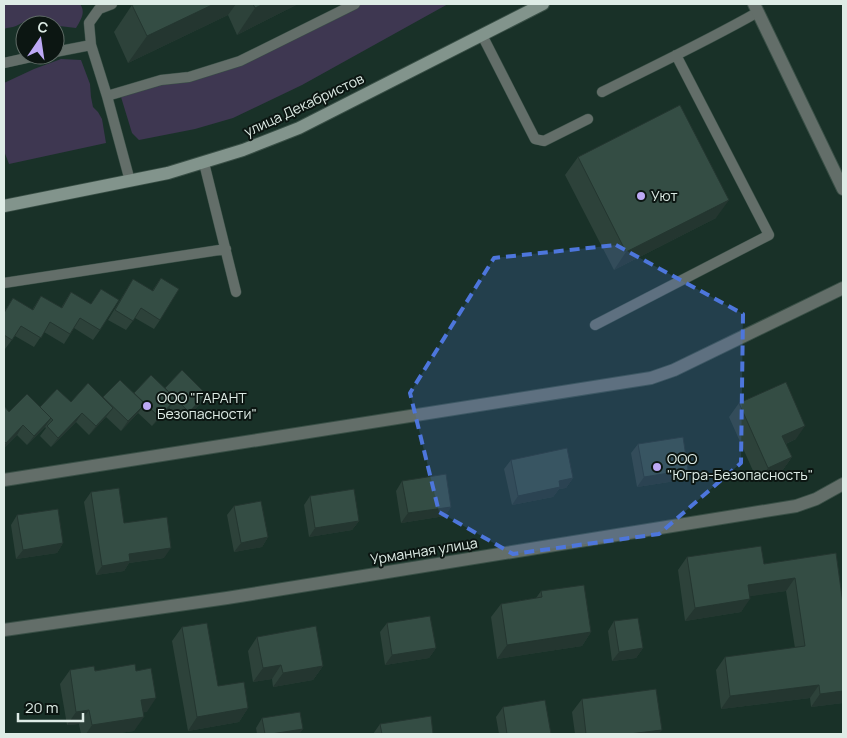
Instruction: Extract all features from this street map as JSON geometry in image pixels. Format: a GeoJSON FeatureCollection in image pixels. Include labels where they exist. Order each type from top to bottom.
{"type":"FeatureCollection","features":[{"type":"Feature","properties":{"kind":"main road","name":"улица Декабристов"},"geometry":{"type":"LineString","coordinates":[[4,206],[168,173],[243,150],[298,128],[543,4]]}},
{"type":"Feature","properties":{"kind":"street"},"geometry":{"type":"LineString","coordinates":[[756,8],[843,189]]}},
{"type":"Feature","properties":{"kind":"street"},"geometry":{"type":"LineString","coordinates":[[4,480],[651,378],[674,370],[843,288]]}},
{"type":"Feature","properties":{"kind":"street","name":"Урманная улица"},"geometry":{"type":"LineString","coordinates":[[4,630],[227,598],[796,506],[816,499],[843,484]]}},
{"type":"Feature","properties":{"kind":"lane"},"geometry":{"type":"LineString","coordinates":[[112,4],[97,7],[89,23],[91,45],[130,181]]}},
{"type":"Feature","properties":{"kind":"lane"},"geometry":{"type":"LineString","coordinates":[[107,96],[161,80],[189,77],[240,60],[355,4]]}},
{"type":"Feature","properties":{"kind":"lane"},"geometry":{"type":"LineString","coordinates":[[602,92],[735,25],[756,8]]}},
{"type":"Feature","properties":{"kind":"lane"},"geometry":{"type":"LineString","coordinates":[[482,35],[535,139],[544,141],[588,119]]}},
{"type":"Feature","properties":{"kind":"lane"},"geometry":{"type":"LineString","coordinates":[[65,50],[91,45]]}},
{"type":"Feature","properties":{"kind":"lane"},"geometry":{"type":"LineString","coordinates":[[595,325],[768,235],[676,55]]}},
{"type":"Feature","properties":{"kind":"lane"},"geometry":{"type":"LineString","coordinates":[[204,162],[236,292]]}},
{"type":"Feature","properties":{"kind":"lane"},"geometry":{"type":"LineString","coordinates":[[4,283],[226,249]]}},
{"type":"Feature","properties":{"kind":"highlighted area"},"geometry":{"type":"Polygon","coordinates":[[[616,245],[743,314],[741,463],[659,534],[513,554],[439,512],[410,393],[494,258],[616,245]]]}},
{"type":"Feature","properties":{"kind":"shaded area"},"geometry":{"type":"Polygon","coordinates":[[[4,4],[80,4],[83,10],[76,28],[65,27],[65,15],[15,15],[15,27],[4,29],[4,4]]]}},
{"type":"Feature","properties":{"kind":"shaded area"},"geometry":{"type":"Polygon","coordinates":[[[358,4],[448,4],[302,85],[233,118],[195,129],[139,140],[132,133],[121,97],[159,83],[204,76],[358,4]]]}},
{"type":"Feature","properties":{"kind":"shaded area"},"geometry":{"type":"Polygon","coordinates":[[[65,59],[81,60],[90,84],[93,107],[102,119],[106,143],[9,164],[4,151],[4,83],[45,65],[65,65],[65,59]]]}},
{"type":"Feature","properties":{"kind":"building"},"geometry":{"type":"Polygon","coordinates":[[[214,4],[147,36],[132,5],[214,4]]]}},
{"type":"Feature","properties":{"kind":"building"},"geometry":{"type":"Polygon","coordinates":[[[253,4],[264,4],[255,8],[253,4]]]}},
{"type":"Feature","properties":{"kind":"building","name":"Уют"},"geometry":{"type":"Polygon","coordinates":[[[680,105],[729,200],[626,252],[578,157],[680,105]]]}},
{"type":"Feature","properties":{"kind":"building"},"geometry":{"type":"Polygon","coordinates":[[[161,278],[179,289],[160,320],[141,308],[133,321],[115,310],[133,279],[153,291],[161,278]]]}},
{"type":"Feature","properties":{"kind":"building"},"geometry":{"type":"Polygon","coordinates":[[[101,289],[119,300],[100,330],[80,318],[70,334],[50,322],[41,338],[21,326],[12,340],[4,335],[4,313],[13,298],[33,310],[41,296],[62,308],[71,292],[91,304],[101,289]]]}},
{"type":"Feature","properties":{"kind":"building"},"geometry":{"type":"Polygon","coordinates":[[[182,370],[206,394],[189,412],[165,388],[182,370]]]}},
{"type":"Feature","properties":{"kind":"building"},"geometry":{"type":"Polygon","coordinates":[[[151,375],[176,399],[159,417],[134,393],[151,375]]]}},
{"type":"Feature","properties":{"kind":"building"},"geometry":{"type":"Polygon","coordinates":[[[120,380],[145,404],[128,421],[103,397],[120,380]]]}},
{"type":"Feature","properties":{"kind":"building"},"geometry":{"type":"Polygon","coordinates":[[[786,382],[805,426],[782,436],[792,457],[768,468],[739,403],[786,382]]]}},
{"type":"Feature","properties":{"kind":"building"},"geometry":{"type":"Polygon","coordinates":[[[88,383],[113,408],[96,426],[82,413],[58,438],[47,426],[53,420],[40,407],[57,389],[71,402],[88,383]]]}},
{"type":"Feature","properties":{"kind":"building"},"geometry":{"type":"Polygon","coordinates":[[[27,394],[51,418],[34,436],[23,425],[6,443],[4,441],[4,406],[9,412],[27,394]]]}},
{"type":"Feature","properties":{"kind":"building"},"geometry":{"type":"Polygon","coordinates":[[[683,437],[688,470],[644,477],[638,444],[683,437]]]}},
{"type":"Feature","properties":{"kind":"building"},"geometry":{"type":"Polygon","coordinates":[[[567,448],[573,478],[559,481],[560,487],[518,496],[511,460],[567,448]]]}},
{"type":"Feature","properties":{"kind":"building"},"geometry":{"type":"Polygon","coordinates":[[[446,474],[451,507],[408,513],[402,481],[446,474]]]}},
{"type":"Feature","properties":{"kind":"building"},"geometry":{"type":"Polygon","coordinates":[[[119,488],[124,523],[167,517],[171,548],[129,554],[130,561],[102,566],[91,492],[119,488]]]}},
{"type":"Feature","properties":{"kind":"building"},"geometry":{"type":"Polygon","coordinates":[[[354,489],[359,521],[315,528],[310,496],[354,489]]]}},
{"type":"Feature","properties":{"kind":"building"},"geometry":{"type":"Polygon","coordinates":[[[261,501],[268,537],[241,543],[234,506],[261,501]]]}},
{"type":"Feature","properties":{"kind":"building"},"geometry":{"type":"Polygon","coordinates":[[[58,509],[63,543],[23,550],[17,515],[58,509]]]}},
{"type":"Feature","properties":{"kind":"building"},"geometry":{"type":"Polygon","coordinates":[[[761,546],[764,564],[836,553],[843,604],[843,691],[820,694],[819,685],[730,696],[725,657],[805,646],[795,578],[748,585],[750,599],[695,608],[687,557],[761,546]]]}},
{"type":"Feature","properties":{"kind":"building"},"geometry":{"type":"Polygon","coordinates":[[[584,585],[591,632],[507,645],[501,604],[542,597],[541,591],[584,585]]]}},
{"type":"Feature","properties":{"kind":"building"},"geometry":{"type":"Polygon","coordinates":[[[430,616],[436,648],[392,655],[387,623],[430,616]]]}},
{"type":"Feature","properties":{"kind":"building"},"geometry":{"type":"Polygon","coordinates":[[[638,618],[643,648],[619,652],[614,621],[638,618]]]}},
{"type":"Feature","properties":{"kind":"building"},"geometry":{"type":"Polygon","coordinates":[[[207,623],[218,686],[244,682],[248,708],[197,717],[182,627],[207,623]]]}},
{"type":"Feature","properties":{"kind":"building"},"geometry":{"type":"Polygon","coordinates":[[[316,626],[323,666],[283,673],[281,665],[263,668],[257,637],[316,626]]]}},
{"type":"Feature","properties":{"kind":"building"},"geometry":{"type":"Polygon","coordinates":[[[135,664],[136,671],[151,668],[156,698],[141,700],[144,717],[92,725],[89,710],[76,712],[70,670],[94,666],[95,671],[135,664]]]}},
{"type":"Feature","properties":{"kind":"building"},"geometry":{"type":"Polygon","coordinates":[[[656,689],[662,730],[629,734],[586,734],[582,699],[656,689]]]}},
{"type":"Feature","properties":{"kind":"building"},"geometry":{"type":"Polygon","coordinates":[[[545,700],[551,734],[507,734],[503,707],[545,700]]]}},
{"type":"Feature","properties":{"kind":"building"},"geometry":{"type":"Polygon","coordinates":[[[300,712],[303,729],[265,734],[262,718],[300,712]]]}},
{"type":"Feature","properties":{"kind":"building"},"geometry":{"type":"Polygon","coordinates":[[[431,716],[433,734],[382,734],[380,724],[431,716]]]}},
{"type":"Feature","properties":{"kind":"place","name":"Уют"},"geometry":{"type":"Point","coordinates":[641,196]}},
{"type":"Feature","properties":{"kind":"place","name":"ООО \"ГАРАНТ Безопасности\""},"geometry":{"type":"Point","coordinates":[147,406]}},
{"type":"Feature","properties":{"kind":"place","name":"ООО \"Югра-Безопасность\""},"geometry":{"type":"Point","coordinates":[657,467]}}]}
